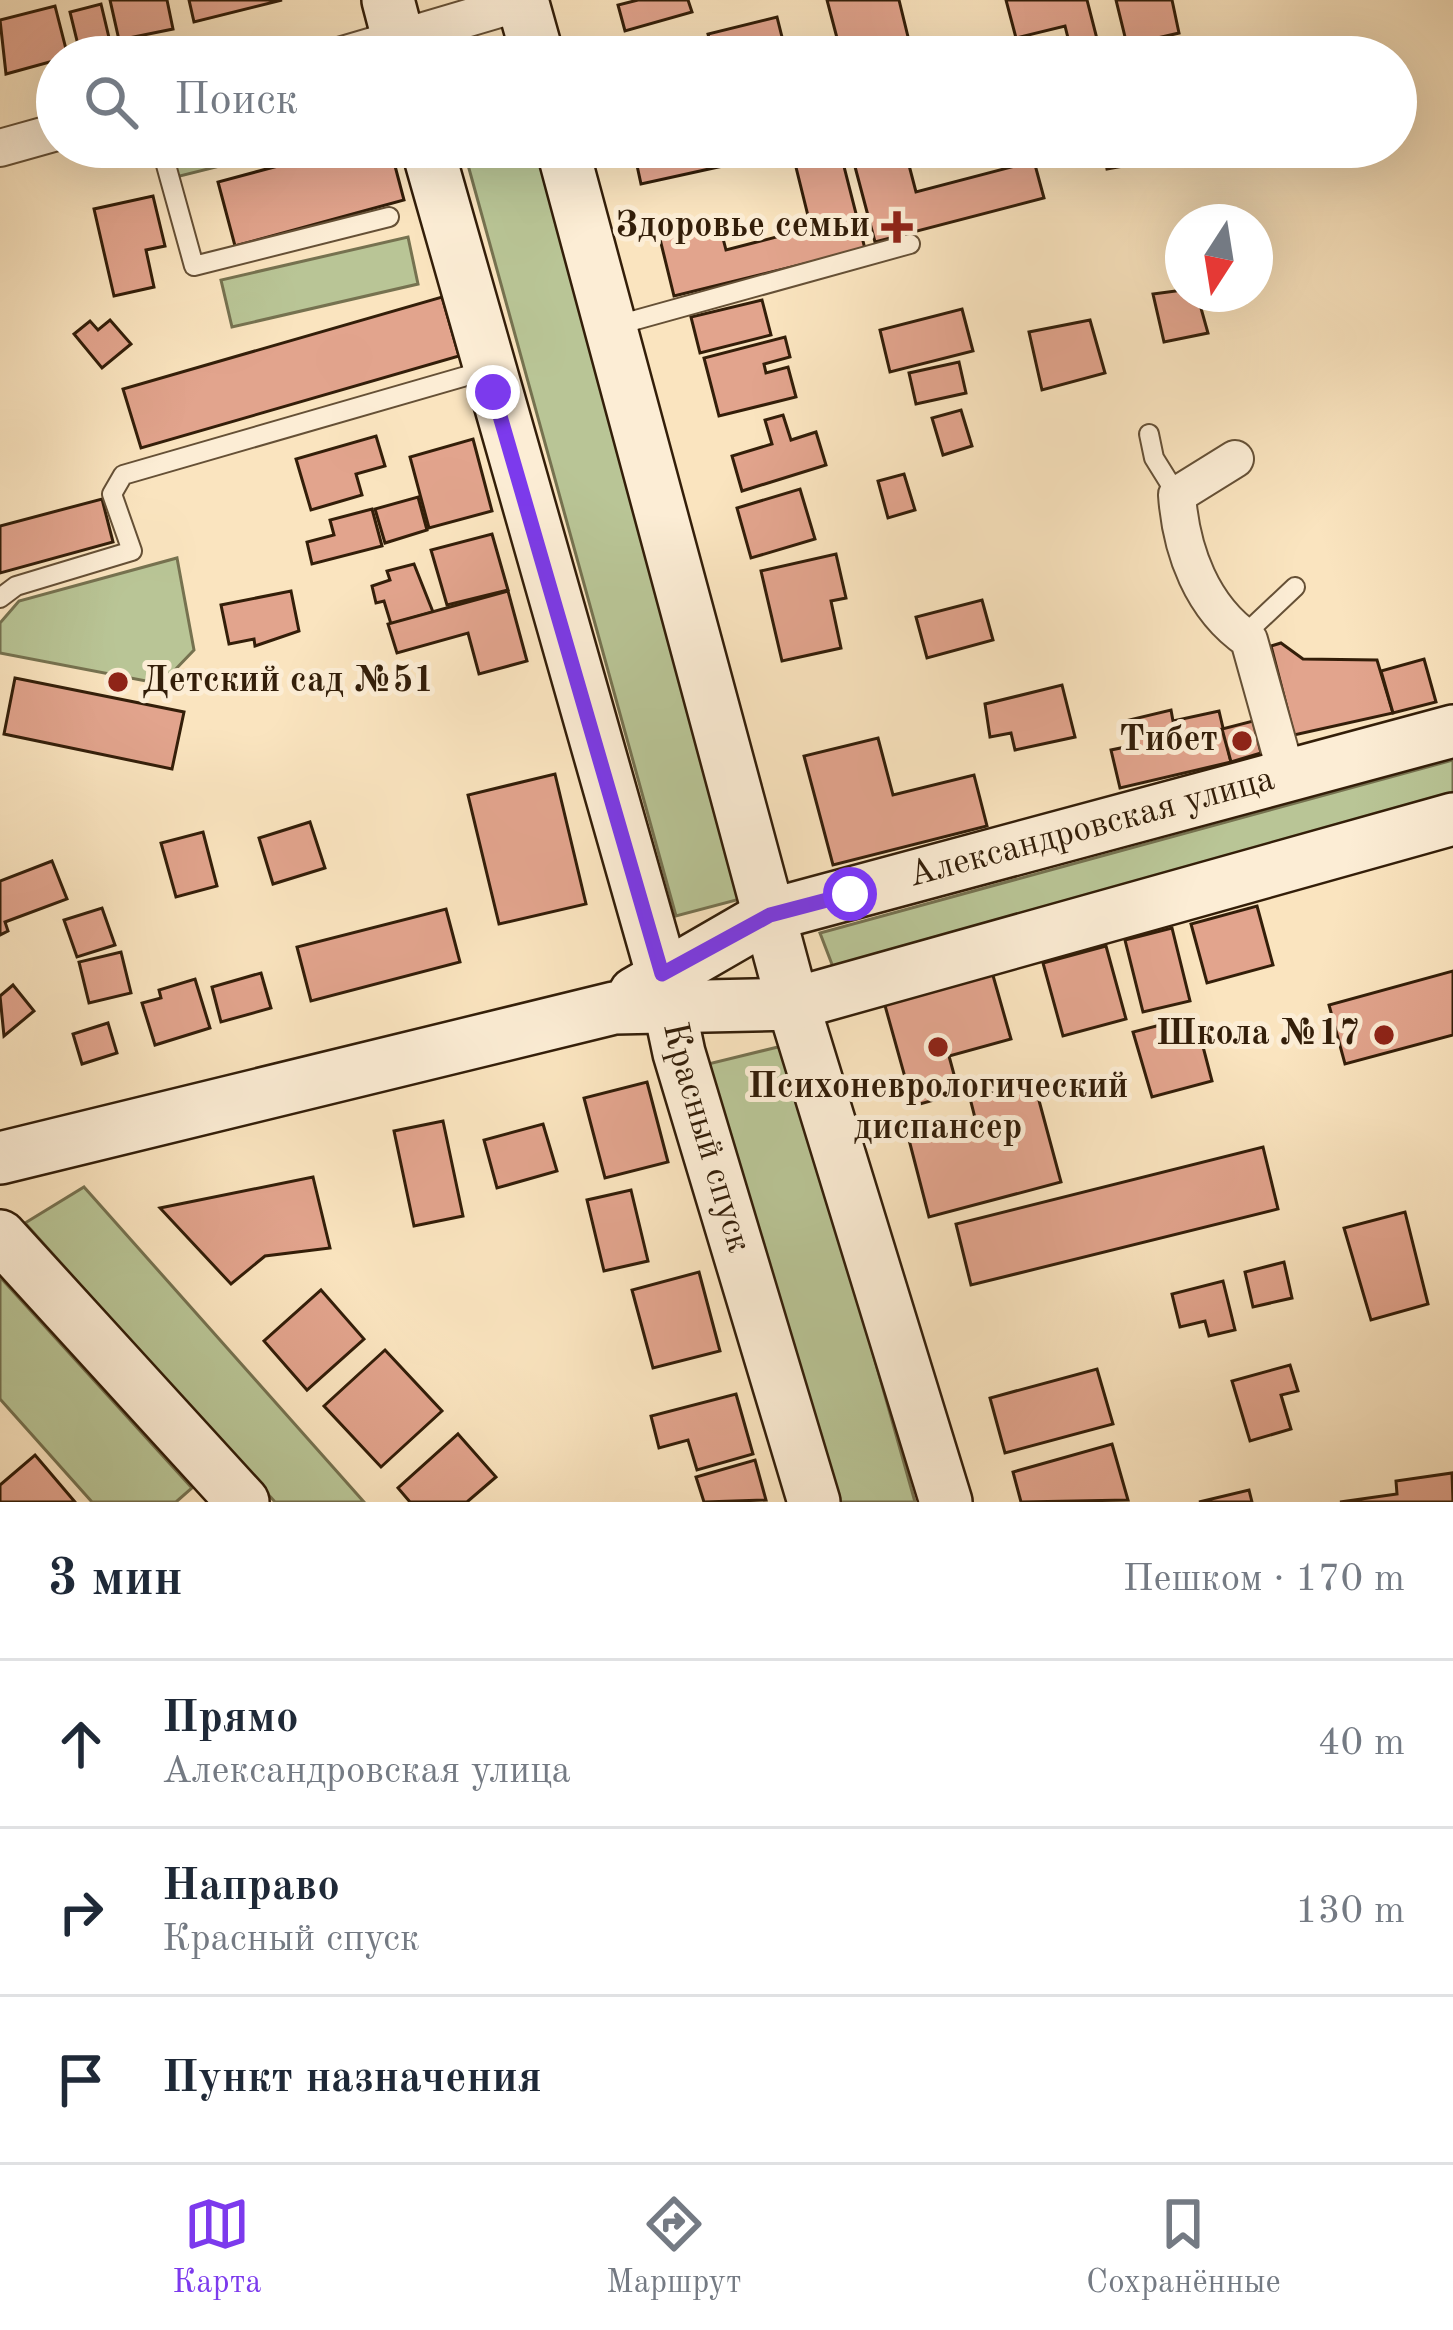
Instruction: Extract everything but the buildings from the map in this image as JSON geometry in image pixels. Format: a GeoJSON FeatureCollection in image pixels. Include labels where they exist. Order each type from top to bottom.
{"type":"FeatureCollection","features":[{"type":"Feature","properties":{"kind":"street"},"geometry":{"type":"LineString","coordinates":[[397,32],[525,0],[533,36]]}},
{"type":"Feature","properties":{"kind":"street"},"geometry":{"type":"LineString","coordinates":[[0,148],[36,138]]}},
{"type":"Feature","properties":{"kind":"street","name":"Красный спуск"},"geometry":{"type":"LineString","coordinates":[[434,168],[487,370],[814,1502]]}},
{"type":"Feature","properties":{"kind":"street"},"geometry":{"type":"LineString","coordinates":[[568,168],[793,1004],[946,1502]]}},
{"type":"Feature","properties":{"kind":"street"},"geometry":{"type":"LineString","coordinates":[[1234,459],[1177,495],[1180,533],[1220,621],[1244,636],[1287,776]]}},
{"type":"Feature","properties":{"kind":"street","name":"Александровская улица"},"geometry":{"type":"LineString","coordinates":[[0,1158],[614,1008],[665,992],[770,915],[1453,731]]}},
{"type":"Feature","properties":{"kind":"street"},"geometry":{"type":"LineString","coordinates":[[665,992],[793,1004],[1453,819]]}},
{"type":"Feature","properties":{"kind":"street"},"geometry":{"type":"LineString","coordinates":[[0,1236],[223,1489]]}},
{"type":"Feature","properties":{"kind":"lane"},"geometry":{"type":"LineString","coordinates":[[167,168],[194,266],[389,217]]}},
{"type":"Feature","properties":{"kind":"lane"},"geometry":{"type":"LineString","coordinates":[[611,327],[910,244]]}},
{"type":"Feature","properties":{"kind":"lane"},"geometry":{"type":"LineString","coordinates":[[0,598],[16,586],[132,550],[112,494],[123,475],[487,370]]}},
{"type":"Feature","properties":{"kind":"lane"},"geometry":{"type":"LineString","coordinates":[[1149,434],[1154,458],[1177,495]]}},
{"type":"Feature","properties":{"kind":"lane"},"geometry":{"type":"LineString","coordinates":[[1244,636],[1295,587]]}},
{"type":"Feature","properties":{"kind":"green space"},"geometry":{"type":"Polygon","coordinates":[[[174,168],[212,168],[176,177],[174,168]]]}},
{"type":"Feature","properties":{"kind":"green space"},"geometry":{"type":"Polygon","coordinates":[[[469,168],[541,168],[744,898],[676,916],[469,168]]]}},
{"type":"Feature","properties":{"kind":"green space"},"geometry":{"type":"Polygon","coordinates":[[[408,237],[418,284],[232,327],[221,280],[408,237]]]}},
{"type":"Feature","properties":{"kind":"green space"},"geometry":{"type":"Polygon","coordinates":[[[177,558],[194,650],[172,673],[146,681],[0,653],[0,623],[19,601],[177,558]]]}},
{"type":"Feature","properties":{"kind":"green space"},"geometry":{"type":"Polygon","coordinates":[[[1453,760],[1453,794],[833,967],[820,933],[1453,760]]]}},
{"type":"Feature","properties":{"kind":"green space"},"geometry":{"type":"Polygon","coordinates":[[[786,1045],[915,1502],[835,1502],[708,1064],[786,1045]]]}},
{"type":"Feature","properties":{"kind":"green space"},"geometry":{"type":"Polygon","coordinates":[[[84,1187],[364,1502],[275,1502],[25,1223],[84,1187]]]}},
{"type":"Feature","properties":{"kind":"green space"},"geometry":{"type":"Polygon","coordinates":[[[0,1277],[192,1488],[176,1502],[92,1502],[0,1399],[0,1277]]]}},
{"type":"Feature","properties":{"kind":"place","name":"Здоровье семьи"},"geometry":{"type":"Point","coordinates":[897,227]}},
{"type":"Feature","properties":{"kind":"place","name":"Детский сад №51"},"geometry":{"type":"Point","coordinates":[118,682]}},
{"type":"Feature","properties":{"kind":"place","name":"Тибет"},"geometry":{"type":"Point","coordinates":[1242,741]}},
{"type":"Feature","properties":{"kind":"place","name":"Школа №17"},"geometry":{"type":"Point","coordinates":[1384,1035]}},
{"type":"Feature","properties":{"kind":"place","name":"Психоневрологический диспансер"},"geometry":{"type":"Point","coordinates":[938,1047]}},
{"type":"Feature","properties":{"kind":"route"},"geometry":{"type":"LineString","coordinates":[[493,392],[662,974],[770,915],[850,894]]}}]}
